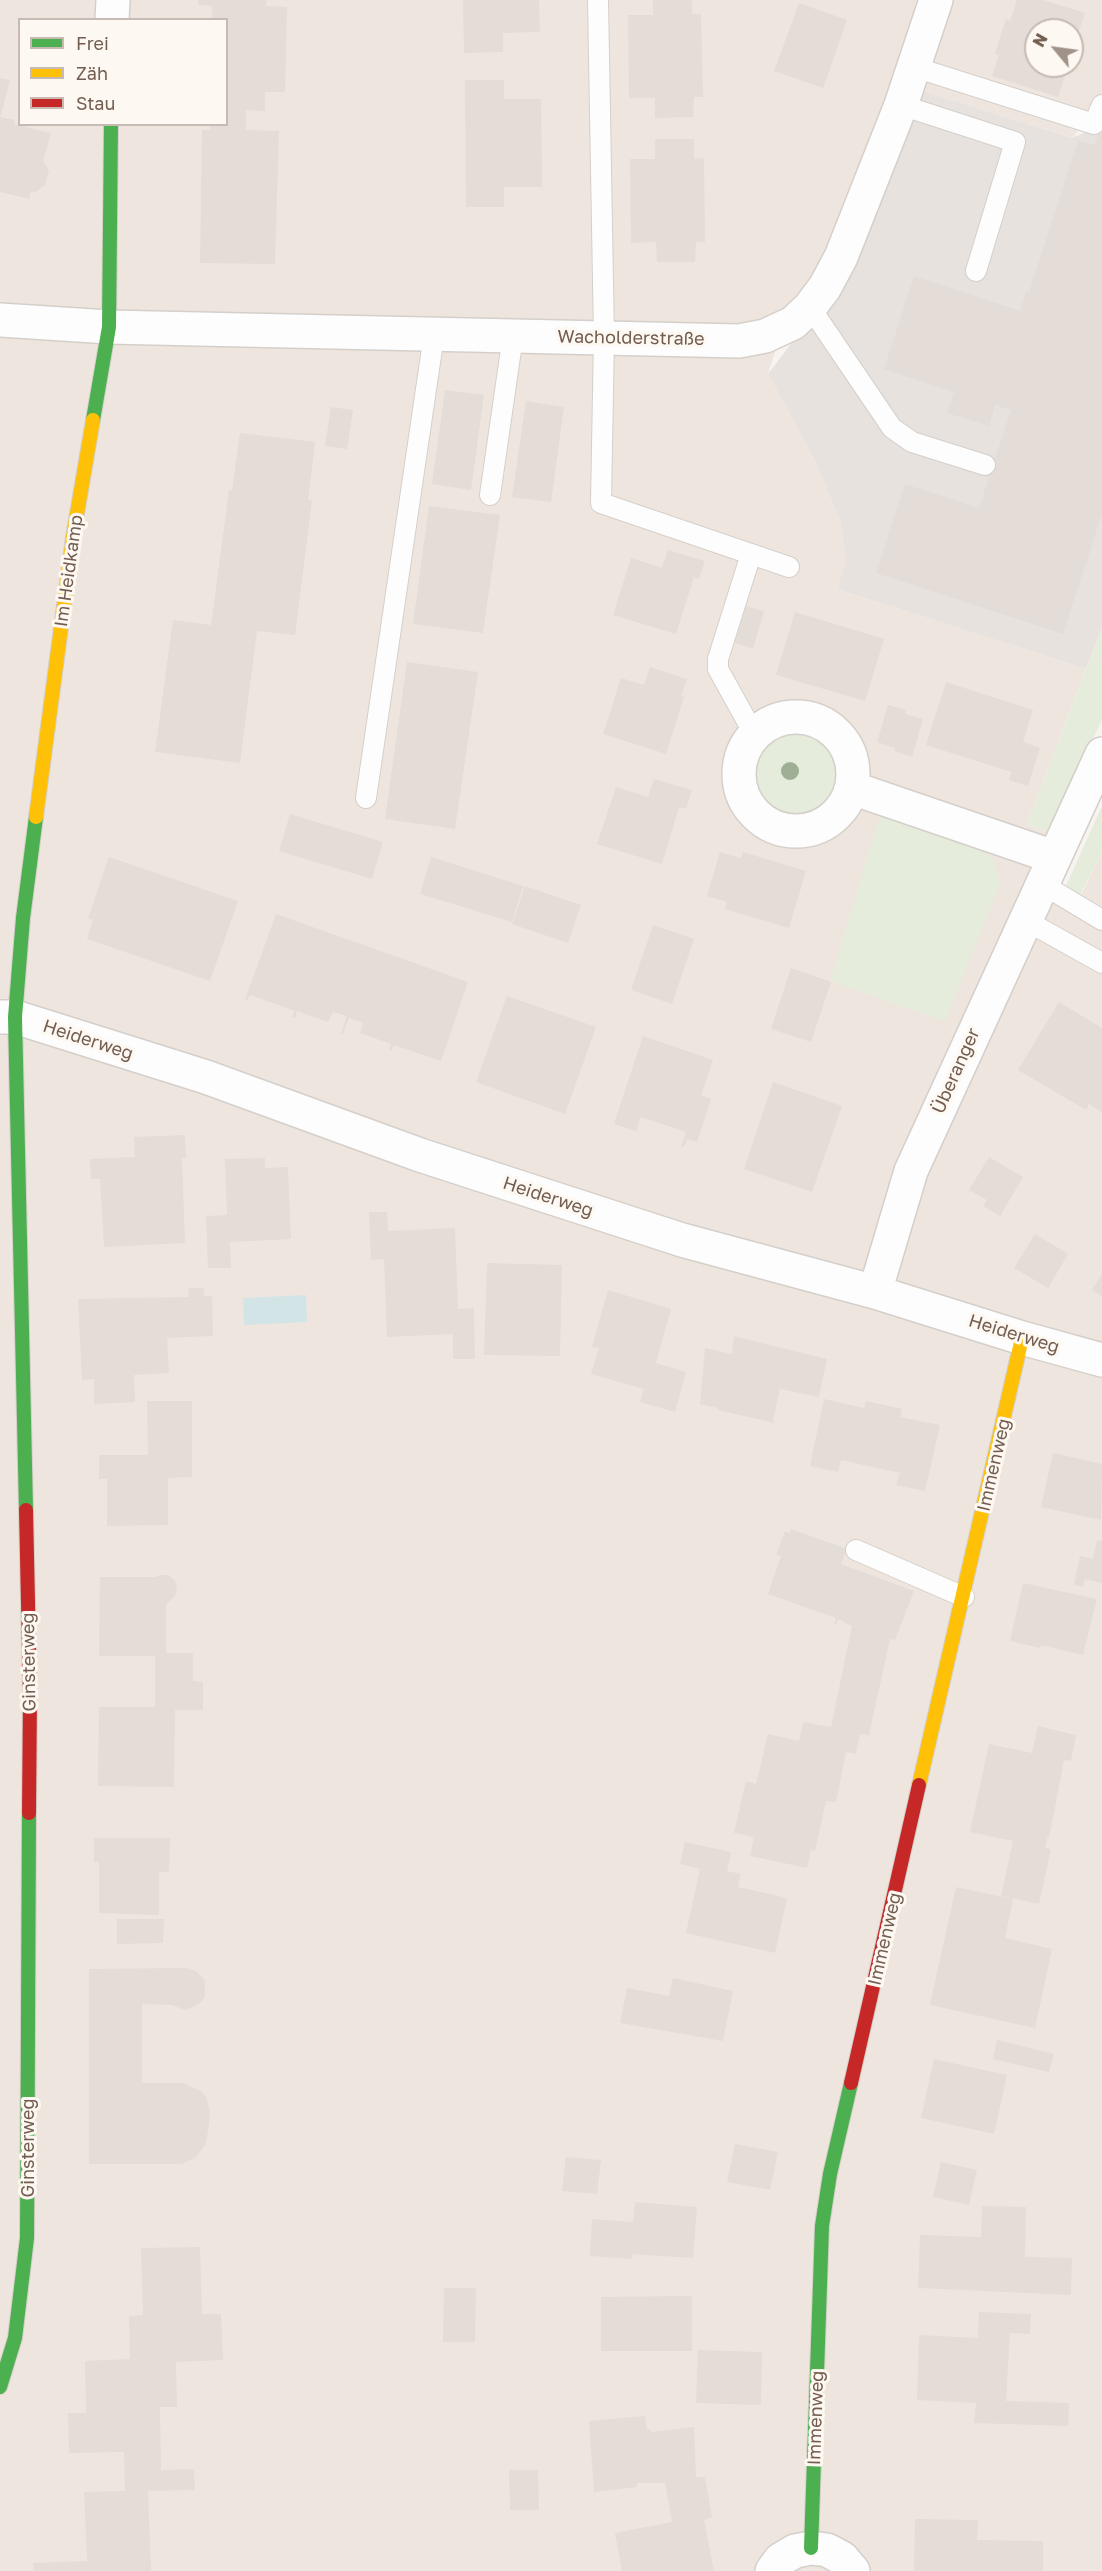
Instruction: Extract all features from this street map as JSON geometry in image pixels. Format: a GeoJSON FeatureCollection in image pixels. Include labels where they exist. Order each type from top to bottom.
{"type":"FeatureCollection","features":[{"type":"Feature","properties":{"kind":"street"},"geometry":{"type":"LineString","coordinates":[[112,18],[113,0]]}},
{"type":"Feature","properties":{"kind":"street","name":"Wacholderstraße"},"geometry":{"type":"LineString","coordinates":[[0,320],[109,327],[739,341],[765,336],[793,323],[810,307],[825,287],[841,257],[901,105],[936,0]]}},
{"type":"Feature","properties":{"kind":"street","name":"Im Heidkamp"},"geometry":{"type":"LineString","coordinates":[[7,1017],[23,918],[73,537],[109,327],[111,126]]}},
{"type":"Feature","properties":{"kind":"street"},"geometry":{"type":"LineString","coordinates":[[787,717],[806,717],[824,723],[839,735],[849,750],[854,769],[852,788],[844,807],[829,822],[810,830],[789,831],[769,825],[753,812],[742,794],[739,773],[743,752],[754,734],[770,723],[787,717]]}},
{"type":"Feature","properties":{"kind":"street","name":"Überanger"},"geometry":{"type":"LineString","coordinates":[[875,1292],[911,1170],[1102,754]]}},
{"type":"Feature","properties":{"kind":"street"},"geometry":{"type":"LineString","coordinates":[[852,788],[1048,871]]}},
{"type":"Feature","properties":{"kind":"street","name":"Heiderweg"},"geometry":{"type":"LineString","coordinates":[[7,1017],[206,1077],[361,1135],[579,1208],[682,1240],[875,1292],[1102,1360]]}},
{"type":"Feature","properties":{"kind":"street","name":"Ginsterweg"},"geometry":{"type":"LineString","coordinates":[[0,2387],[15,2338],[11,2286],[27,2238],[30,1695],[7,1017]]}},
{"type":"Feature","properties":{"kind":"street","name":"Immenweg"},"geometry":{"type":"LineString","coordinates":[[811,2548],[822,2226],[828,2185],[1023,1338]]}},
{"type":"Feature","properties":{"kind":"street"},"geometry":{"type":"LineString","coordinates":[[772,2571],[780,2560],[795,2551],[811,2548],[827,2550],[842,2558],[853,2571]]}},
{"type":"Feature","properties":{"kind":"lane"},"geometry":{"type":"LineString","coordinates":[[598,0],[604,337],[601,503],[789,567]]}},
{"type":"Feature","properties":{"kind":"lane"},"geometry":{"type":"LineString","coordinates":[[914,67],[1094,124],[1102,105]]}},
{"type":"Feature","properties":{"kind":"lane"},"geometry":{"type":"LineString","coordinates":[[901,105],[1015,142],[976,271]]}},
{"type":"Feature","properties":{"kind":"lane"},"geometry":{"type":"LineString","coordinates":[[810,307],[892,428],[912,442],[986,465]]}},
{"type":"Feature","properties":{"kind":"lane"},"geometry":{"type":"LineString","coordinates":[[366,798],[434,334]]}},
{"type":"Feature","properties":{"kind":"lane"},"geometry":{"type":"LineString","coordinates":[[490,495],[513,336]]}},
{"type":"Feature","properties":{"kind":"lane"},"geometry":{"type":"LineString","coordinates":[[752,554],[718,659],[718,669],[754,734]]}},
{"type":"Feature","properties":{"kind":"lane"},"geometry":{"type":"LineString","coordinates":[[1048,871],[1102,920]]}},
{"type":"Feature","properties":{"kind":"lane"},"geometry":{"type":"LineString","coordinates":[[1025,920],[1102,963]]}},
{"type":"Feature","properties":{"kind":"lane"},"geometry":{"type":"LineString","coordinates":[[856,1550],[964,1597]]}},
{"type":"Feature","properties":{"kind":"shaded area"},"geometry":{"type":"Polygon","coordinates":[[[0,0],[1102,0],[1102,96],[1097,109],[1072,138],[914,88],[835,256],[786,319],[768,374],[816,463],[840,521],[846,560],[837,589],[1086,669],[1027,824],[1050,834],[1064,890],[1080,897],[1102,852],[1102,2571],[0,2571],[0,0]]]}},
{"type":"Feature","properties":{"kind":"shaded area"},"geometry":{"type":"Polygon","coordinates":[[[914,88],[1072,138],[1097,127],[1102,116],[1102,628],[1086,669],[837,589],[846,560],[840,521],[816,463],[768,374],[833,289],[914,88]]]}},
{"type":"Feature","properties":{"kind":"shaded area"},"geometry":{"type":"Polygon","coordinates":[[[306,1295],[307,1322],[244,1325],[243,1298],[306,1295]]]}},
{"type":"Feature","properties":{"kind":"green space"},"geometry":{"type":"Polygon","coordinates":[[[1102,628],[1102,719],[1050,834],[1027,824],[1102,628]]]}},
{"type":"Feature","properties":{"kind":"green space"},"geometry":{"type":"Polygon","coordinates":[[[787,730],[803,730],[826,742],[835,756],[838,773],[835,790],[826,804],[803,816],[787,816],[771,809],[759,797],[752,781],[752,765],[759,749],[771,737],[787,730]]]}},
{"type":"Feature","properties":{"kind":"green space"},"geometry":{"type":"Polygon","coordinates":[[[883,806],[974,846],[993,860],[1000,884],[945,1021],[830,981],[883,806]]]}},
{"type":"Feature","properties":{"kind":"green space"},"geometry":{"type":"Polygon","coordinates":[[[1102,806],[1102,852],[1079,897],[1064,890],[1102,806]]]}},
{"type":"Feature","properties":{"kind":"building"},"geometry":{"type":"Polygon","coordinates":[[[198,0],[267,0],[266,6],[287,7],[285,92],[265,92],[265,111],[246,110],[246,130],[279,131],[275,264],[200,263],[202,130],[210,130],[210,126],[228,126],[228,18],[212,18],[212,6],[198,5],[198,0]]]}},
{"type":"Feature","properties":{"kind":"building"},"geometry":{"type":"Polygon","coordinates":[[[463,0],[539,0],[540,32],[503,33],[503,52],[464,53],[463,0]]]}},
{"type":"Feature","properties":{"kind":"building"},"geometry":{"type":"Polygon","coordinates":[[[653,0],[692,0],[692,14],[701,14],[703,97],[694,97],[693,117],[655,118],[655,98],[629,98],[628,15],[653,15],[653,0]]]}},
{"type":"Feature","properties":{"kind":"building"},"geometry":{"type":"Polygon","coordinates":[[[1017,0],[1043,0],[1085,13],[1083,18],[1024,18],[1024,78],[1064,78],[1058,97],[992,76],[999,55],[995,54],[1006,19],[1010,21],[1017,0]]]}},
{"type":"Feature","properties":{"kind":"building"},"geometry":{"type":"Polygon","coordinates":[[[799,3],[847,20],[823,88],[774,71],[799,3]]]}},
{"type":"Feature","properties":{"kind":"building"},"geometry":{"type":"Polygon","coordinates":[[[0,78],[10,80],[1,115],[0,115],[0,78]]]}},
{"type":"Feature","properties":{"kind":"building"},"geometry":{"type":"Polygon","coordinates":[[[465,80],[504,80],[504,99],[541,99],[542,187],[504,187],[504,207],[466,207],[465,80]]]}},
{"type":"Feature","properties":{"kind":"building"},"geometry":{"type":"Polygon","coordinates":[[[0,117],[15,120],[14,124],[18,126],[51,133],[43,161],[49,171],[45,185],[35,192],[31,191],[29,199],[0,192],[0,117]]]}},
{"type":"Feature","properties":{"kind":"building"},"geometry":{"type":"Polygon","coordinates":[[[1102,127],[1102,513],[1063,634],[876,573],[905,484],[979,508],[1011,410],[995,405],[989,426],[947,413],[954,392],[884,369],[914,276],[1020,311],[1026,291],[1029,292],[1078,141],[1094,145],[1102,127]]]}},
{"type":"Feature","properties":{"kind":"building"},"geometry":{"type":"Polygon","coordinates":[[[655,139],[694,139],[694,159],[704,158],[705,242],[696,242],[695,262],[657,262],[656,242],[631,243],[630,159],[655,159],[655,139]]]}},
{"type":"Feature","properties":{"kind":"building"},"geometry":{"type":"Polygon","coordinates":[[[445,390],[484,395],[471,490],[432,484],[445,390]]]}},
{"type":"Feature","properties":{"kind":"building"},"geometry":{"type":"Polygon","coordinates":[[[526,401],[564,407],[551,502],[512,497],[526,401]]]}},
{"type":"Feature","properties":{"kind":"building"},"geometry":{"type":"Polygon","coordinates":[[[331,407],[353,410],[347,449],[325,446],[331,407]]]}},
{"type":"Feature","properties":{"kind":"building"},"geometry":{"type":"Polygon","coordinates":[[[240,433],[315,442],[308,500],[312,501],[295,635],[257,631],[240,763],[155,752],[173,620],[211,625],[229,490],[232,490],[240,433]]]}},
{"type":"Feature","properties":{"kind":"building"},"geometry":{"type":"Polygon","coordinates":[[[429,506],[500,515],[483,633],[413,624],[429,506]]]}},
{"type":"Feature","properties":{"kind":"building"},"geometry":{"type":"Polygon","coordinates":[[[668,550],[705,561],[699,579],[694,577],[676,634],[613,615],[631,558],[662,568],[668,550]]]}},
{"type":"Feature","properties":{"kind":"building"},"geometry":{"type":"Polygon","coordinates":[[[746,606],[764,611],[753,649],[735,643],[746,606]]]}},
{"type":"Feature","properties":{"kind":"building"},"geometry":{"type":"Polygon","coordinates":[[[795,612],[884,639],[865,701],[776,675],[795,612]]]}},
{"type":"Feature","properties":{"kind":"building"},"geometry":{"type":"Polygon","coordinates":[[[407,662],[478,672],[455,829],[385,819],[407,662]]]}},
{"type":"Feature","properties":{"kind":"building"},"geometry":{"type":"Polygon","coordinates":[[[650,667],[687,679],[681,696],[684,697],[666,754],[603,734],[621,678],[644,685],[650,667]]]}},
{"type":"Feature","properties":{"kind":"building"},"geometry":{"type":"Polygon","coordinates":[[[946,682],[1033,710],[1023,742],[1040,748],[1028,786],[1009,780],[1011,772],[926,745],[946,682]]]}},
{"type":"Feature","properties":{"kind":"building"},"geometry":{"type":"Polygon","coordinates":[[[888,705],[906,710],[905,714],[923,719],[912,757],[877,742],[888,705]]]}},
{"type":"Feature","properties":{"kind":"building"},"geometry":{"type":"Polygon","coordinates":[[[654,779],[692,790],[686,809],[679,807],[662,864],[597,844],[616,787],[648,797],[654,779]]]}},
{"type":"Feature","properties":{"kind":"building"},"geometry":{"type":"Polygon","coordinates":[[[290,814],[383,842],[372,879],[279,851],[290,814]]]}},
{"type":"Feature","properties":{"kind":"building"},"geometry":{"type":"Polygon","coordinates":[[[720,852],[741,858],[743,852],[806,871],[789,928],[725,909],[727,902],[707,896],[720,852]]]}},
{"type":"Feature","properties":{"kind":"building"},"geometry":{"type":"Polygon","coordinates":[[[109,857],[238,901],[210,981],[87,939],[93,920],[88,918],[109,857]]]}},
{"type":"Feature","properties":{"kind":"building"},"geometry":{"type":"Polygon","coordinates":[[[431,857],[523,886],[512,922],[420,894],[431,857]]]}},
{"type":"Feature","properties":{"kind":"building"},"geometry":{"type":"Polygon","coordinates":[[[525,886],[581,905],[568,943],[512,924],[525,886]]]}},
{"type":"Feature","properties":{"kind":"building"},"geometry":{"type":"Polygon","coordinates":[[[276,914],[468,982],[441,1061],[394,1045],[389,1051],[391,1044],[360,1033],[363,1023],[349,1018],[343,1034],[341,1033],[347,1016],[333,1012],[328,1022],[297,1011],[295,1018],[292,1017],[295,1011],[250,995],[247,1001],[245,1000],[276,914]]]}},
{"type":"Feature","properties":{"kind":"building"},"geometry":{"type":"Polygon","coordinates":[[[653,925],[694,939],[672,1004],[631,990],[653,925]]]}},
{"type":"Feature","properties":{"kind":"building"},"geometry":{"type":"Polygon","coordinates":[[[791,968],[831,982],[811,1042],[771,1029],[791,968]]]}},
{"type":"Feature","properties":{"kind":"building"},"geometry":{"type":"Polygon","coordinates":[[[507,996],[596,1027],[565,1114],[476,1082],[507,996]]]}},
{"type":"Feature","properties":{"kind":"building"},"geometry":{"type":"Polygon","coordinates":[[[1059,1002],[1102,1028],[1102,1112],[1089,1104],[1086,1110],[1018,1070],[1059,1002]]]}},
{"type":"Feature","properties":{"kind":"building"},"geometry":{"type":"Polygon","coordinates":[[[643,1036],[713,1060],[701,1095],[711,1099],[697,1142],[687,1139],[684,1147],[681,1146],[686,1132],[641,1117],[636,1131],[614,1124],[643,1036]]]}},
{"type":"Feature","properties":{"kind":"building"},"geometry":{"type":"Polygon","coordinates":[[[773,1082],[842,1106],[812,1192],[744,1169],[773,1082]]]}},
{"type":"Feature","properties":{"kind":"building"},"geometry":{"type":"Polygon","coordinates":[[[185,1135],[186,1158],[182,1158],[185,1243],[104,1247],[100,1179],[91,1179],[90,1159],[135,1157],[134,1137],[185,1135]]]}},
{"type":"Feature","properties":{"kind":"building"},"geometry":{"type":"Polygon","coordinates":[[[989,1157],[1023,1177],[1000,1216],[983,1206],[987,1200],[969,1190],[989,1157]]]}},
{"type":"Feature","properties":{"kind":"building"},"geometry":{"type":"Polygon","coordinates":[[[265,1158],[265,1168],[288,1167],[291,1239],[230,1242],[231,1268],[208,1268],[206,1216],[227,1215],[225,1159],[265,1158]]]}},
{"type":"Feature","properties":{"kind":"building"},"geometry":{"type":"Polygon","coordinates":[[[369,1212],[387,1212],[388,1231],[455,1228],[458,1309],[474,1308],[475,1359],[453,1359],[453,1334],[387,1337],[384,1259],[371,1260],[369,1212]]]}},
{"type":"Feature","properties":{"kind":"building"},"geometry":{"type":"Polygon","coordinates":[[[1035,1234],[1068,1254],[1048,1288],[1014,1268],[1035,1234]]]}},
{"type":"Feature","properties":{"kind":"building"},"geometry":{"type":"Polygon","coordinates":[[[487,1263],[562,1265],[560,1356],[484,1355],[487,1263]]]}},
{"type":"Feature","properties":{"kind":"building"},"geometry":{"type":"Polygon","coordinates":[[[1102,1274],[1102,1296],[1092,1290],[1102,1274]]]}},
{"type":"Feature","properties":{"kind":"building"},"geometry":{"type":"Polygon","coordinates":[[[188,1288],[204,1288],[204,1296],[212,1296],[213,1336],[167,1338],[169,1373],[134,1375],[135,1402],[94,1404],[94,1379],[82,1380],[78,1299],[189,1297],[188,1288]]]}},
{"type":"Feature","properties":{"kind":"building"},"geometry":{"type":"Polygon","coordinates":[[[608,1290],[671,1309],[656,1363],[686,1372],[675,1412],[640,1402],[644,1389],[591,1374],[599,1348],[592,1347],[608,1290]]]}},
{"type":"Feature","properties":{"kind":"building"},"geometry":{"type":"Polygon","coordinates":[[[734,1336],[827,1359],[819,1397],[780,1389],[773,1420],[775,1423],[700,1404],[705,1348],[732,1354],[734,1336]]]}},
{"type":"Feature","properties":{"kind":"building"},"geometry":{"type":"Polygon","coordinates":[[[824,1399],[864,1408],[866,1401],[902,1409],[900,1417],[940,1425],[925,1491],[896,1485],[900,1473],[841,1460],[838,1472],[810,1466],[824,1399]]]}},
{"type":"Feature","properties":{"kind":"building"},"geometry":{"type":"Polygon","coordinates":[[[147,1401],[192,1401],[192,1477],[168,1478],[168,1525],[107,1526],[107,1479],[99,1479],[99,1455],[148,1455],[147,1401]]]}},
{"type":"Feature","properties":{"kind":"building"},"geometry":{"type":"Polygon","coordinates":[[[1053,1453],[1102,1464],[1101,1520],[1041,1507],[1053,1453]]]}},
{"type":"Feature","properties":{"kind":"building"},"geometry":{"type":"Polygon","coordinates":[[[791,1529],[847,1549],[841,1564],[914,1591],[895,1640],[890,1639],[869,1735],[860,1734],[856,1754],[846,1752],[836,1802],[826,1801],[815,1851],[811,1850],[807,1868],[750,1856],[754,1837],[734,1833],[746,1781],[756,1784],[768,1734],[799,1741],[803,1722],[831,1727],[852,1626],[838,1619],[836,1625],[834,1624],[836,1618],[768,1594],[781,1556],[776,1555],[785,1531],[789,1533],[791,1529]]]}},
{"type":"Feature","properties":{"kind":"building"},"geometry":{"type":"Polygon","coordinates":[[[1097,1540],[1102,1541],[1102,1583],[1085,1579],[1083,1587],[1074,1585],[1080,1556],[1093,1559],[1097,1540]]]}},
{"type":"Feature","properties":{"kind":"building"},"geometry":{"type":"Polygon","coordinates":[[[167,1575],[175,1580],[177,1589],[175,1596],[166,1604],[166,1653],[193,1653],[193,1681],[203,1682],[203,1710],[175,1710],[174,1787],[98,1786],[99,1707],[155,1707],[155,1656],[99,1656],[100,1577],[155,1577],[167,1575]]]}},
{"type":"Feature","properties":{"kind":"building"},"geometry":{"type":"Polygon","coordinates":[[[1023,1583],[1097,1599],[1083,1655],[1041,1645],[1040,1648],[1010,1641],[1023,1583]]]}},
{"type":"Feature","properties":{"kind":"building"},"geometry":{"type":"Polygon","coordinates":[[[1038,1726],[1076,1735],[1071,1761],[1064,1760],[1045,1848],[1051,1849],[1039,1904],[1001,1896],[1013,1841],[970,1832],[989,1744],[1032,1753],[1038,1726]]]}},
{"type":"Feature","properties":{"kind":"building"},"geometry":{"type":"Polygon","coordinates":[[[94,1838],[170,1838],[169,1872],[159,1872],[159,1915],[99,1913],[99,1862],[94,1862],[94,1838]]]}},
{"type":"Feature","properties":{"kind":"building"},"geometry":{"type":"Polygon","coordinates":[[[685,1842],[731,1852],[727,1871],[741,1874],[738,1887],[787,1898],[775,1953],[686,1933],[700,1869],[680,1864],[685,1842]]]}},
{"type":"Feature","properties":{"kind":"building"},"geometry":{"type":"Polygon","coordinates":[[[956,1887],[1013,1899],[1005,1938],[1052,1949],[1035,2028],[930,2005],[956,1887]]]}},
{"type":"Feature","properties":{"kind":"building"},"geometry":{"type":"Polygon","coordinates":[[[117,1919],[164,1919],[163,1943],[117,1944],[117,1919]]]}},
{"type":"Feature","properties":{"kind":"building"},"geometry":{"type":"Polygon","coordinates":[[[187,1968],[196,1971],[205,1980],[205,1997],[199,2004],[185,2010],[172,2005],[142,2004],[142,2083],[184,2083],[202,2092],[207,2098],[210,2115],[206,2144],[195,2158],[181,2164],[89,2164],[89,1969],[187,1968]]]}},
{"type":"Feature","properties":{"kind":"building"},"geometry":{"type":"Polygon","coordinates":[[[673,1978],[733,1991],[723,2041],[620,2023],[627,1988],[669,1996],[673,1978]]]}},
{"type":"Feature","properties":{"kind":"building"},"geometry":{"type":"Polygon","coordinates":[[[997,2040],[1054,2054],[1049,2072],[993,2059],[997,2040]]]}},
{"type":"Feature","properties":{"kind":"building"},"geometry":{"type":"Polygon","coordinates":[[[934,2059],[1007,2075],[994,2134],[921,2118],[934,2059]]]}},
{"type":"Feature","properties":{"kind":"building"},"geometry":{"type":"Polygon","coordinates":[[[735,2144],[778,2152],[770,2190],[727,2182],[735,2144]]]}},
{"type":"Feature","properties":{"kind":"building"},"geometry":{"type":"Polygon","coordinates":[[[566,2157],[601,2160],[597,2194],[562,2191],[566,2157]]]}},
{"type":"Feature","properties":{"kind":"building"},"geometry":{"type":"Polygon","coordinates":[[[941,2162],[977,2170],[969,2205],[933,2197],[941,2162]]]}},
{"type":"Feature","properties":{"kind":"building"},"geometry":{"type":"Polygon","coordinates":[[[635,2202],[697,2207],[693,2258],[632,2254],[632,2259],[590,2256],[592,2219],[633,2222],[635,2202]]]}},
{"type":"Feature","properties":{"kind":"building"},"geometry":{"type":"Polygon","coordinates":[[[982,2206],[1026,2207],[1025,2257],[1072,2258],[1071,2295],[918,2288],[920,2235],[981,2237],[982,2206]]]}},
{"type":"Feature","properties":{"kind":"building"},"geometry":{"type":"Polygon","coordinates":[[[200,2247],[202,2314],[221,2314],[223,2360],[176,2362],[177,2407],[160,2407],[161,2470],[194,2469],[195,2490],[148,2491],[151,2571],[34,2571],[33,2563],[87,2561],[84,2492],[125,2491],[124,2452],[69,2453],[68,2413],[86,2413],[85,2361],[130,2359],[129,2316],[143,2315],[141,2248],[200,2247]]]}},
{"type":"Feature","properties":{"kind":"building"},"geometry":{"type":"Polygon","coordinates":[[[444,2288],[476,2288],[475,2342],[443,2342],[444,2288]]]}},
{"type":"Feature","properties":{"kind":"building"},"geometry":{"type":"Polygon","coordinates":[[[692,2296],[692,2351],[601,2351],[601,2297],[692,2296]]]}},
{"type":"Feature","properties":{"kind":"building"},"geometry":{"type":"Polygon","coordinates":[[[979,2312],[1031,2314],[1030,2334],[1010,2333],[1006,2401],[1069,2403],[1068,2426],[974,2423],[976,2403],[917,2400],[919,2335],[978,2338],[979,2312]]]}},
{"type":"Feature","properties":{"kind":"building"},"geometry":{"type":"Polygon","coordinates":[[[698,2350],[762,2352],[761,2405],[696,2403],[698,2350]]]}},
{"type":"Feature","properties":{"kind":"building"},"geometry":{"type":"Polygon","coordinates":[[[645,2416],[647,2430],[651,2429],[651,2432],[694,2427],[696,2477],[705,2477],[712,2517],[704,2520],[714,2571],[622,2571],[615,2533],[672,2522],[665,2483],[637,2483],[637,2487],[594,2492],[589,2421],[645,2416]]]}},
{"type":"Feature","properties":{"kind":"building"},"geometry":{"type":"Polygon","coordinates":[[[509,2470],[538,2470],[539,2510],[510,2510],[509,2470]]]}},
{"type":"Feature","properties":{"kind":"building"},"geometry":{"type":"Polygon","coordinates":[[[915,2519],[978,2520],[977,2540],[1043,2541],[1043,2571],[914,2571],[915,2519]]]}},
{"type":"Feature","properties":{"kind":"traffic: fast"},"geometry":{"type":"LineString","coordinates":[[93,420],[109,327],[111,126]]}},
{"type":"Feature","properties":{"kind":"traffic: fast"},"geometry":{"type":"LineString","coordinates":[[26,1510],[15,1017],[23,918],[36,817]]}},
{"type":"Feature","properties":{"kind":"traffic: fast"},"geometry":{"type":"LineString","coordinates":[[0,2387],[15,2338],[27,2238],[29,1813]]}},
{"type":"Feature","properties":{"kind":"traffic: fast"},"geometry":{"type":"LineString","coordinates":[[811,2548],[822,2226],[830,2174],[851,2083]]}},
{"type":"Feature","properties":{"kind":"traffic: slow"},"geometry":{"type":"LineString","coordinates":[[36,817],[73,537],[93,420]]}},
{"type":"Feature","properties":{"kind":"traffic: slow"},"geometry":{"type":"LineString","coordinates":[[919,1785],[1022,1338]]}},
{"type":"Feature","properties":{"kind":"traffic: jam"},"geometry":{"type":"LineString","coordinates":[[26,1510],[30,1695],[29,1813]]}},
{"type":"Feature","properties":{"kind":"traffic: jam"},"geometry":{"type":"LineString","coordinates":[[851,2083],[919,1785]]}}]}
